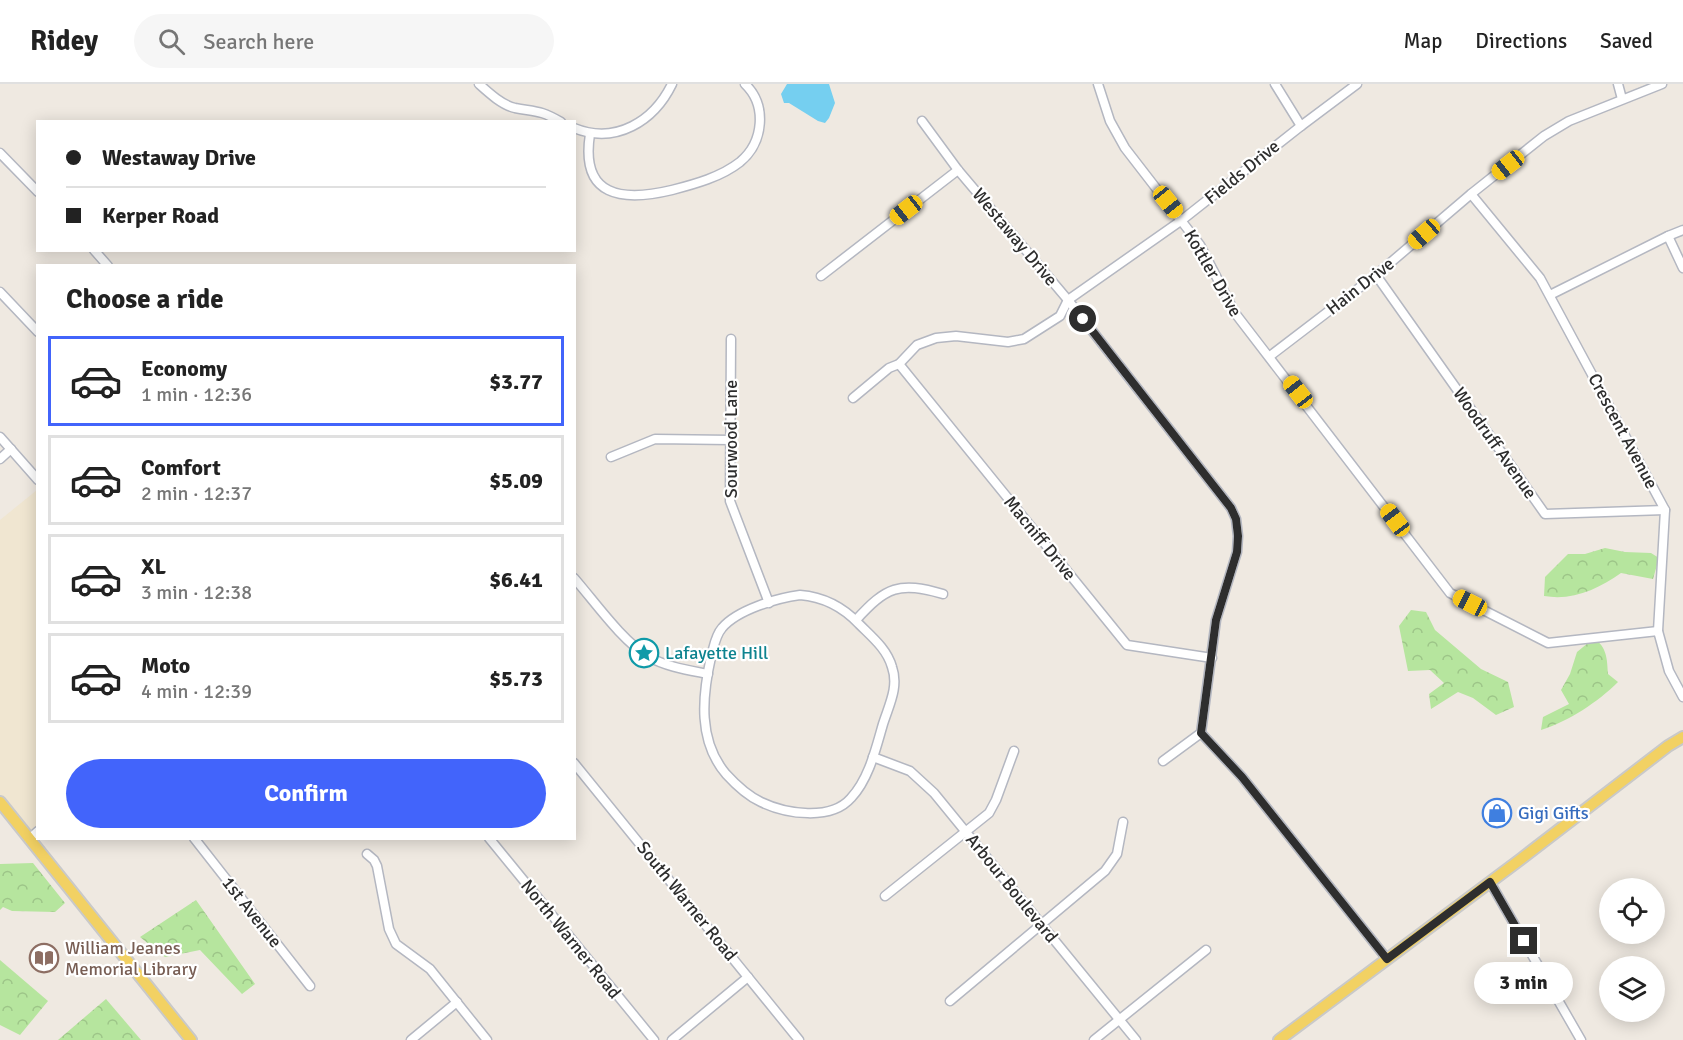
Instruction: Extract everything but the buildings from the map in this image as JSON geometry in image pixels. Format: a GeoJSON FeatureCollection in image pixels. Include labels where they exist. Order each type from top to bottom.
{"type":"FeatureCollection","features":[{"type":"Feature","properties":{"kind":"main road"},"geometry":{"type":"LineString","coordinates":[[1279,1040],[1668,746],[1683,737]]}},
{"type":"Feature","properties":{"kind":"main road"},"geometry":{"type":"LineString","coordinates":[[0,802],[33,836]]}},
{"type":"Feature","properties":{"kind":"main road"},"geometry":{"type":"LineString","coordinates":[[36,840],[190,1040]]}},
{"type":"Feature","properties":{"kind":"street"},"geometry":{"type":"LineString","coordinates":[[479,84],[513,108],[542,111],[558,120]]}},
{"type":"Feature","properties":{"kind":"street"},"geometry":{"type":"LineString","coordinates":[[576,129],[590,134],[628,129],[657,108],[672,84]]}},
{"type":"Feature","properties":{"kind":"street"},"geometry":{"type":"LineString","coordinates":[[590,134],[589,166],[595,178],[605,188],[616,194],[632,196],[658,193],[693,185],[724,172],[742,160],[757,138],[761,118],[757,101],[745,84]]}},
{"type":"Feature","properties":{"kind":"street","name":"Kottler Drive"},"geometry":{"type":"LineString","coordinates":[[1098,84],[1110,122],[1125,148],[1200,245],[1235,313],[1450,593],[1548,643],[1658,631]]}},
{"type":"Feature","properties":{"kind":"street"},"geometry":{"type":"LineString","coordinates":[[1275,84],[1300,126]]}},
{"type":"Feature","properties":{"kind":"street","name":"Fields Drive"},"geometry":{"type":"LineString","coordinates":[[853,398],[889,368],[899,364],[917,345],[936,338],[956,336],[1008,342],[1024,339],[1060,316],[1068,300],[1182,220],[1356,84]]}},
{"type":"Feature","properties":{"kind":"street"},"geometry":{"type":"LineString","coordinates":[[1618,84],[1622,99]]}},
{"type":"Feature","properties":{"kind":"street","name":"Hain Drive"},"geometry":{"type":"LineString","coordinates":[[1270,356],[1376,275],[1471,194],[1544,136],[1569,121],[1662,84]]}},
{"type":"Feature","properties":{"kind":"street","name":"Westaway Drive"},"geometry":{"type":"LineString","coordinates":[[922,121],[958,170],[1068,300],[1231,508],[1236,519],[1237,552],[1216,620],[1201,733]]}},
{"type":"Feature","properties":{"kind":"street"},"geometry":{"type":"LineString","coordinates":[[0,153],[36,190]]}},
{"type":"Feature","properties":{"kind":"street"},"geometry":{"type":"LineString","coordinates":[[821,276],[958,170]]}},
{"type":"Feature","properties":{"kind":"street","name":"Crescent Avenue"},"geometry":{"type":"LineString","coordinates":[[1471,194],[1540,278],[1665,510],[1658,631],[1669,671],[1683,697]]}},
{"type":"Feature","properties":{"kind":"street"},"geometry":{"type":"LineString","coordinates":[[1550,295],[1683,230]]}},
{"type":"Feature","properties":{"kind":"street"},"geometry":{"type":"LineString","coordinates":[[1668,236],[1683,268]]}},
{"type":"Feature","properties":{"kind":"street"},"geometry":{"type":"LineString","coordinates":[[96,252],[106,264]]}},
{"type":"Feature","properties":{"kind":"street","name":"Woodruff Avenue"},"geometry":{"type":"LineString","coordinates":[[1376,275],[1545,514],[1665,510]]}},
{"type":"Feature","properties":{"kind":"street"},"geometry":{"type":"LineString","coordinates":[[0,292],[36,330]]}},
{"type":"Feature","properties":{"kind":"street","name":"Sourwood Lane"},"geometry":{"type":"LineString","coordinates":[[731,339],[730,491],[732,508],[769,603]]}},
{"type":"Feature","properties":{"kind":"street","name":"Macniff Drive"},"geometry":{"type":"LineString","coordinates":[[899,364],[1127,645],[1212,658]]}},
{"type":"Feature","properties":{"kind":"street"},"geometry":{"type":"LineString","coordinates":[[0,437],[36,478]]}},
{"type":"Feature","properties":{"kind":"street"},"geometry":{"type":"LineString","coordinates":[[611,457],[655,439],[730,440]]}},
{"type":"Feature","properties":{"kind":"street"},"geometry":{"type":"LineString","coordinates":[[0,459],[11,449]]}},
{"type":"Feature","properties":{"kind":"street"},"geometry":{"type":"LineString","coordinates":[[576,580],[624,636],[647,656],[669,665],[708,674]]}},
{"type":"Feature","properties":{"kind":"street"},"geometry":{"type":"LineString","coordinates":[[856,620],[878,597],[890,591],[918,587],[944,594]]}},
{"type":"Feature","properties":{"kind":"street"},"geometry":{"type":"LineString","coordinates":[[790,596],[811,596],[831,603],[856,620],[885,650],[893,668],[894,677],[892,697],[873,757],[862,783],[851,799],[834,809],[813,813],[788,811],[760,802],[735,784],[712,752],[704,713],[708,674],[717,636],[722,628],[741,613],[790,596]]}},
{"type":"Feature","properties":{"kind":"street"},"geometry":{"type":"LineString","coordinates":[[1163,761],[1201,733],[1242,777],[1387,959]]}},
{"type":"Feature","properties":{"kind":"street"},"geometry":{"type":"LineString","coordinates":[[885,896],[981,821],[993,806],[1014,750]]}},
{"type":"Feature","properties":{"kind":"street","name":"Arbour Boulevard"},"geometry":{"type":"LineString","coordinates":[[873,757],[901,766],[921,780],[967,831],[1136,1040]]}},
{"type":"Feature","properties":{"kind":"street","name":"South Warner Road"},"geometry":{"type":"LineString","coordinates":[[576,765],[799,1040]]}},
{"type":"Feature","properties":{"kind":"street"},"geometry":{"type":"LineString","coordinates":[[950,1001],[1100,877],[1110,866],[1119,847],[1123,822]]}},
{"type":"Feature","properties":{"kind":"street","name":"1st Avenue"},"geometry":{"type":"LineString","coordinates":[[196,840],[310,986]]}},
{"type":"Feature","properties":{"kind":"street","name":"North Warner Road"},"geometry":{"type":"LineString","coordinates":[[491,840],[654,1040]]}},
{"type":"Feature","properties":{"kind":"street"},"geometry":{"type":"LineString","coordinates":[[367,854],[377,866],[389,930],[396,944],[430,969],[487,1040]]}},
{"type":"Feature","properties":{"kind":"street"},"geometry":{"type":"LineString","coordinates":[[1490,882],[1581,1040]]}},
{"type":"Feature","properties":{"kind":"street"},"geometry":{"type":"LineString","coordinates":[[1094,1040],[1206,950]]}},
{"type":"Feature","properties":{"kind":"street"},"geometry":{"type":"LineString","coordinates":[[672,1040],[748,977]]}},
{"type":"Feature","properties":{"kind":"street"},"geometry":{"type":"LineString","coordinates":[[411,1040],[457,1002]]}},
{"type":"Feature","properties":{"kind":"shaded area"},"geometry":{"type":"Polygon","coordinates":[[[36,491],[36,832],[29,839],[0,802],[0,520],[36,491]]]}},
{"type":"Feature","properties":{"kind":"green space"},"geometry":{"type":"Polygon","coordinates":[[[1605,548],[1625,552],[1651,553],[1659,558],[1653,579],[1621,573],[1603,584],[1575,595],[1544,596],[1545,577],[1568,554],[1585,554],[1605,548]]]}},
{"type":"Feature","properties":{"kind":"green space"},"geometry":{"type":"Polygon","coordinates":[[[1411,610],[1426,612],[1435,630],[1481,669],[1508,682],[1514,707],[1496,715],[1473,698],[1458,692],[1431,709],[1429,694],[1444,683],[1430,670],[1408,671],[1399,626],[1411,610]]]}},
{"type":"Feature","properties":{"kind":"green space"},"geometry":{"type":"Polygon","coordinates":[[[1594,638],[1604,650],[1608,674],[1618,682],[1582,710],[1562,722],[1541,730],[1543,717],[1569,704],[1561,690],[1570,674],[1577,652],[1594,638]]]}},
{"type":"Feature","properties":{"kind":"green space"},"geometry":{"type":"Polygon","coordinates":[[[33,863],[65,903],[55,912],[12,911],[3,907],[0,910],[0,864],[33,863]]]}},
{"type":"Feature","properties":{"kind":"green space"},"geometry":{"type":"Polygon","coordinates":[[[196,900],[255,984],[242,994],[200,950],[165,957],[140,937],[196,900]]]}},
{"type":"Feature","properties":{"kind":"green space"},"geometry":{"type":"Polygon","coordinates":[[[0,960],[48,1001],[20,1035],[0,1025],[0,960]]]}},
{"type":"Feature","properties":{"kind":"green space"},"geometry":{"type":"Polygon","coordinates":[[[106,999],[141,1040],[58,1040],[106,999]]]}},
{"type":"Feature","properties":{"kind":"water"},"geometry":{"type":"Polygon","coordinates":[[[787,84],[829,84],[835,103],[825,123],[789,103],[784,103],[781,94],[787,84]]]}},
{"type":"Feature","properties":{"kind":"place","name":"Lafayette Hill"},"geometry":{"type":"Point","coordinates":[644,653]}},
{"type":"Feature","properties":{"kind":"place","name":"Gigi Gifts"},"geometry":{"type":"Point","coordinates":[1497,813]}},
{"type":"Feature","properties":{"kind":"place","name":"William Jeanes Memorial Library"},"geometry":{"type":"Point","coordinates":[44,958]}},
{"type":"Feature","properties":{"kind":"route"},"geometry":{"type":"LineString","coordinates":[[1083,319],[1231,508],[1236,519],[1237,552],[1216,620],[1201,733],[1242,777],[1387,959],[1490,882],[1524,941]]}}]}
